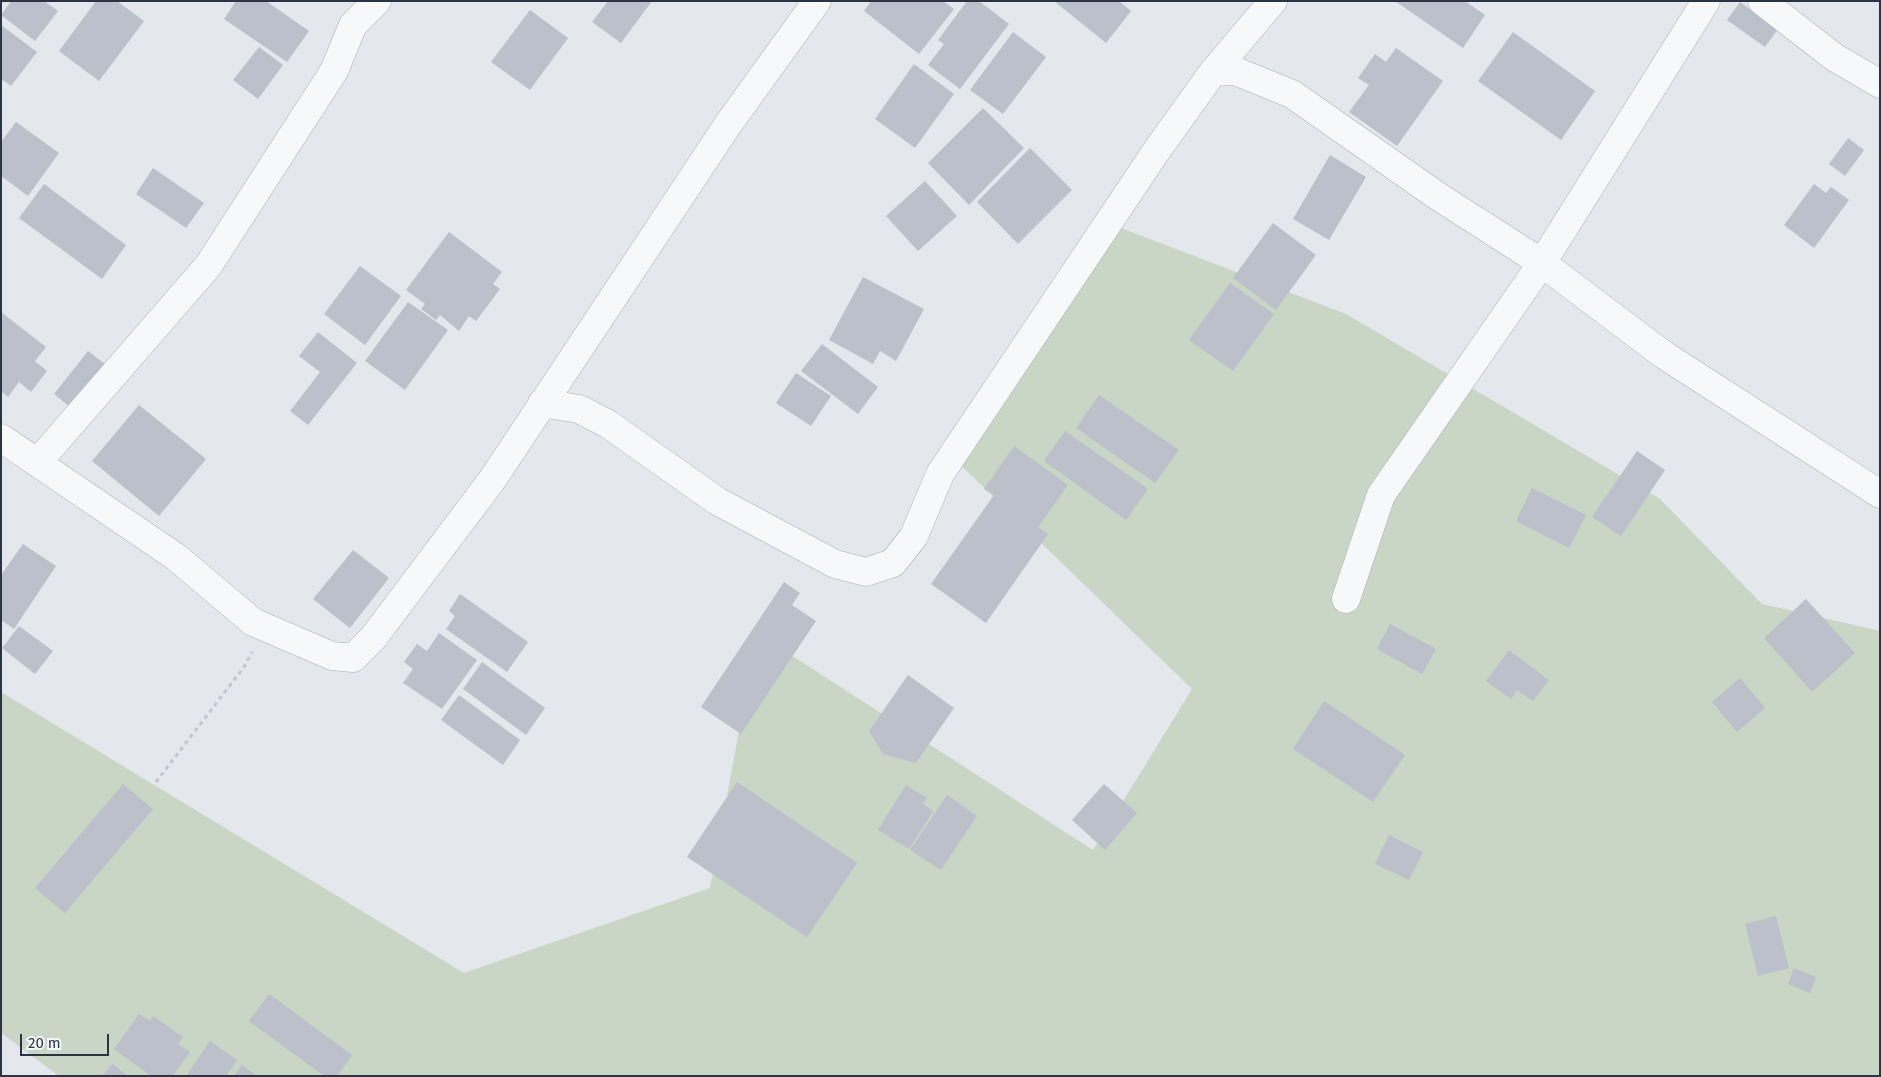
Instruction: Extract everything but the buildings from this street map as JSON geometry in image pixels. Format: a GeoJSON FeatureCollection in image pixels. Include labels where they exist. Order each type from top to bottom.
{"type":"FeatureCollection","features":[{"type":"Feature","properties":{"kind":"street"},"geometry":{"type":"LineString","coordinates":[[38,463],[208,266],[334,70],[354,25],[377,1]]}},
{"type":"Feature","properties":{"kind":"street"},"geometry":{"type":"LineString","coordinates":[[1,438],[176,557],[253,622],[332,656],[353,658],[373,638],[492,480],[729,123],[817,1]]}},
{"type":"Feature","properties":{"kind":"street"},"geometry":{"type":"LineString","coordinates":[[542,402],[579,409],[608,424],[717,501],[835,564],[866,572],[893,563],[914,536],[940,474],[1151,158],[1213,72],[1273,1]]}},
{"type":"Feature","properties":{"kind":"street"},"geometry":{"type":"LineString","coordinates":[[1346,599],[1381,495],[1542,263],[1706,1]]}},
{"type":"Feature","properties":{"kind":"street"},"geometry":{"type":"LineString","coordinates":[[1762,1],[1834,57],[1880,84]]}},
{"type":"Feature","properties":{"kind":"street"},"geometry":{"type":"LineString","coordinates":[[1213,72],[1236,71],[1292,94],[1439,196],[1542,263],[1664,355],[1880,494]]}},
{"type":"Feature","properties":{"kind":"path"},"geometry":{"type":"LineString","coordinates":[[156,782],[202,719],[244,667],[265,627]]}},
{"type":"Feature","properties":{"kind":"green space"},"geometry":{"type":"Polygon","coordinates":[[[1100,220],[1346,314],[1660,499],[1762,604],[1880,631],[1880,1076],[59,1076],[1,1033],[1,692],[464,973],[710,888],[757,633],[1093,850],[1192,689],[942,447],[1100,220]]]}}]}
